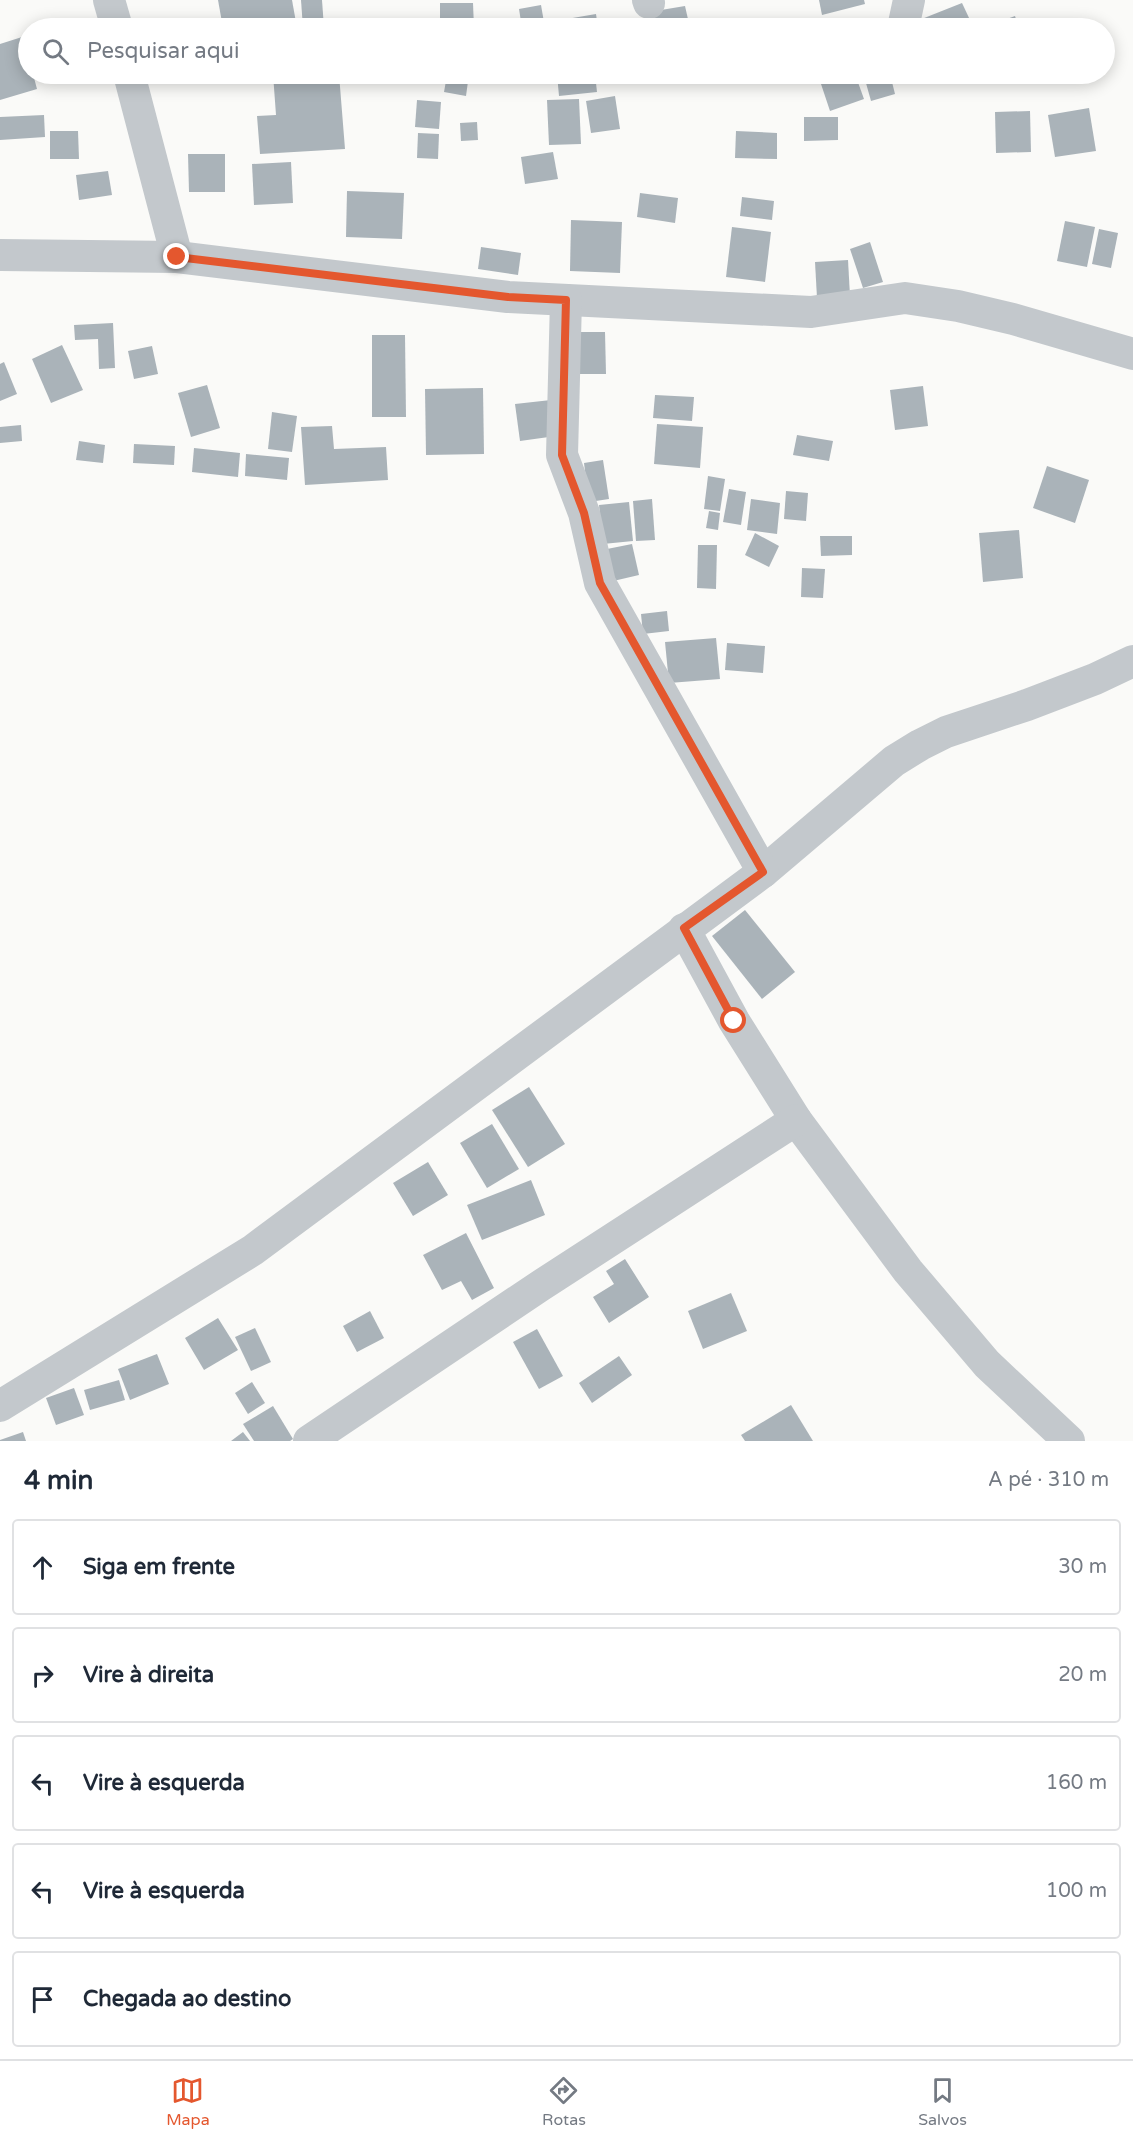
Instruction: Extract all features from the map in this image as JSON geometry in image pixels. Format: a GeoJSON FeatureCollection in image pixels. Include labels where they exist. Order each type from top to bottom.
{"type":"FeatureCollection","features":[{"type":"Feature","properties":{"kind":"street"},"geometry":{"type":"LineString","coordinates":[[109,0],[114,18]]}},
{"type":"Feature","properties":{"kind":"street"},"geometry":{"type":"LineString","coordinates":[[905,18],[909,0]]}},
{"type":"Feature","properties":{"kind":"street"},"geometry":{"type":"LineString","coordinates":[[132,84],[177,257]]}},
{"type":"Feature","properties":{"kind":"street"},"geometry":{"type":"LineString","coordinates":[[0,255],[177,257],[508,297],[811,312],[905,298],[958,306],[1013,319],[1133,354]]}},
{"type":"Feature","properties":{"kind":"street"},"geometry":{"type":"LineString","coordinates":[[566,300],[562,455],[584,513],[600,583],[763,872]]}},
{"type":"Feature","properties":{"kind":"street"},"geometry":{"type":"LineString","coordinates":[[0,1406],[253,1250],[684,928],[763,872],[894,761],[946,732],[1027,705],[1133,661]]}},
{"type":"Feature","properties":{"kind":"street"},"geometry":{"type":"LineString","coordinates":[[684,928],[734,1021],[796,1120],[908,1271],[987,1364],[1069,1441]]}},
{"type":"Feature","properties":{"kind":"street"},"geometry":{"type":"LineString","coordinates":[[309,1441],[540,1286],[796,1120]]}},
{"type":"Feature","properties":{"kind":"building"},"geometry":{"type":"Polygon","coordinates":[[[218,0],[292,0],[295,18],[221,18],[218,0]]]}},
{"type":"Feature","properties":{"kind":"building"},"geometry":{"type":"Polygon","coordinates":[[[301,0],[322,0],[323,18],[302,18],[301,0]]]}},
{"type":"Feature","properties":{"kind":"building"},"geometry":{"type":"Polygon","coordinates":[[[819,0],[864,0],[865,4],[822,15],[819,0]]]}},
{"type":"Feature","properties":{"kind":"building"},"geometry":{"type":"Polygon","coordinates":[[[440,3],[473,3],[474,18],[440,18],[440,3]]]}},
{"type":"Feature","properties":{"kind":"building"},"geometry":{"type":"Polygon","coordinates":[[[962,3],[969,18],[924,18],[962,3]]]}},
{"type":"Feature","properties":{"kind":"building"},"geometry":{"type":"Polygon","coordinates":[[[541,5],[543,18],[520,18],[519,9],[541,5]]]}},
{"type":"Feature","properties":{"kind":"building"},"geometry":{"type":"Polygon","coordinates":[[[685,6],[688,18],[644,18],[643,13],[685,6]]]}},
{"type":"Feature","properties":{"kind":"building"},"geometry":{"type":"Polygon","coordinates":[[[596,14],[597,18],[572,18],[596,14]]]}},
{"type":"Feature","properties":{"kind":"building"},"geometry":{"type":"Polygon","coordinates":[[[18,38],[18,84],[36,84],[37,89],[0,100],[0,44],[18,38]]]}},
{"type":"Feature","properties":{"kind":"building"},"geometry":{"type":"Polygon","coordinates":[[[274,84],[340,84],[345,149],[260,154],[257,116],[276,115],[274,84]]]}},
{"type":"Feature","properties":{"kind":"building"},"geometry":{"type":"Polygon","coordinates":[[[445,84],[468,84],[466,96],[444,92],[445,84]]]}},
{"type":"Feature","properties":{"kind":"building"},"geometry":{"type":"Polygon","coordinates":[[[558,84],[596,84],[597,92],[559,96],[558,84]]]}},
{"type":"Feature","properties":{"kind":"building"},"geometry":{"type":"Polygon","coordinates":[[[821,84],[859,84],[864,99],[830,111],[821,84]]]}},
{"type":"Feature","properties":{"kind":"building"},"geometry":{"type":"Polygon","coordinates":[[[866,84],[892,84],[895,94],[871,101],[866,84]]]}},
{"type":"Feature","properties":{"kind":"building"},"geometry":{"type":"Polygon","coordinates":[[[615,96],[620,129],[591,133],[586,101],[615,96]]]}},
{"type":"Feature","properties":{"kind":"building"},"geometry":{"type":"Polygon","coordinates":[[[579,99],[581,144],[549,145],[547,100],[579,99]]]}},
{"type":"Feature","properties":{"kind":"building"},"geometry":{"type":"Polygon","coordinates":[[[417,100],[441,102],[439,129],[415,127],[417,100]]]}},
{"type":"Feature","properties":{"kind":"building"},"geometry":{"type":"Polygon","coordinates":[[[1089,108],[1096,151],[1055,157],[1048,115],[1089,108]]]}},
{"type":"Feature","properties":{"kind":"building"},"geometry":{"type":"Polygon","coordinates":[[[1030,111],[1031,152],[996,153],[995,112],[1030,111]]]}},
{"type":"Feature","properties":{"kind":"building"},"geometry":{"type":"Polygon","coordinates":[[[44,115],[45,137],[0,140],[0,117],[44,115]]]}},
{"type":"Feature","properties":{"kind":"building"},"geometry":{"type":"Polygon","coordinates":[[[804,117],[838,117],[838,140],[804,141],[804,117]]]}},
{"type":"Feature","properties":{"kind":"building"},"geometry":{"type":"Polygon","coordinates":[[[477,122],[478,140],[461,141],[460,123],[477,122]]]}},
{"type":"Feature","properties":{"kind":"building"},"geometry":{"type":"Polygon","coordinates":[[[50,131],[78,131],[79,159],[50,159],[50,131]]]}},
{"type":"Feature","properties":{"kind":"building"},"geometry":{"type":"Polygon","coordinates":[[[736,131],[777,133],[777,159],[735,158],[736,131]]]}},
{"type":"Feature","properties":{"kind":"building"},"geometry":{"type":"Polygon","coordinates":[[[418,133],[439,134],[438,159],[417,158],[418,133]]]}},
{"type":"Feature","properties":{"kind":"building"},"geometry":{"type":"Polygon","coordinates":[[[553,152],[558,179],[525,184],[521,157],[553,152]]]}},
{"type":"Feature","properties":{"kind":"building"},"geometry":{"type":"Polygon","coordinates":[[[188,154],[225,154],[225,192],[189,192],[188,154]]]}},
{"type":"Feature","properties":{"kind":"building"},"geometry":{"type":"Polygon","coordinates":[[[291,162],[293,203],[254,205],[252,164],[291,162]]]}},
{"type":"Feature","properties":{"kind":"building"},"geometry":{"type":"Polygon","coordinates":[[[108,171],[112,195],[79,200],[76,175],[108,171]]]}},
{"type":"Feature","properties":{"kind":"building"},"geometry":{"type":"Polygon","coordinates":[[[347,191],[404,193],[402,239],[346,237],[347,191]]]}},
{"type":"Feature","properties":{"kind":"building"},"geometry":{"type":"Polygon","coordinates":[[[640,193],[678,198],[675,223],[637,217],[640,193]]]}},
{"type":"Feature","properties":{"kind":"building"},"geometry":{"type":"Polygon","coordinates":[[[742,197],[774,201],[772,220],[740,216],[742,197]]]}},
{"type":"Feature","properties":{"kind":"building"},"geometry":{"type":"Polygon","coordinates":[[[571,220],[622,222],[620,273],[570,271],[571,220]]]}},
{"type":"Feature","properties":{"kind":"building"},"geometry":{"type":"Polygon","coordinates":[[[1065,221],[1095,227],[1087,267],[1057,261],[1065,221]]]}},
{"type":"Feature","properties":{"kind":"building"},"geometry":{"type":"Polygon","coordinates":[[[732,227],[771,232],[765,282],[726,277],[732,227]]]}},
{"type":"Feature","properties":{"kind":"building"},"geometry":{"type":"Polygon","coordinates":[[[1099,229],[1118,233],[1111,268],[1092,264],[1099,229]]]}},
{"type":"Feature","properties":{"kind":"building"},"geometry":{"type":"Polygon","coordinates":[[[870,242],[883,282],[863,288],[850,249],[870,242]]]}},
{"type":"Feature","properties":{"kind":"building"},"geometry":{"type":"Polygon","coordinates":[[[481,247],[521,253],[518,275],[478,269],[481,247]]]}},
{"type":"Feature","properties":{"kind":"building"},"geometry":{"type":"Polygon","coordinates":[[[848,260],[850,296],[817,298],[815,262],[848,260]]]}},
{"type":"Feature","properties":{"kind":"building"},"geometry":{"type":"Polygon","coordinates":[[[113,323],[115,368],[99,369],[98,339],[75,340],[74,325],[113,323]]]}},
{"type":"Feature","properties":{"kind":"building"},"geometry":{"type":"Polygon","coordinates":[[[580,332],[605,332],[606,374],[580,374],[580,332]]]}},
{"type":"Feature","properties":{"kind":"building"},"geometry":{"type":"Polygon","coordinates":[[[372,335],[405,335],[406,417],[372,417],[372,335]]]}},
{"type":"Feature","properties":{"kind":"building"},"geometry":{"type":"Polygon","coordinates":[[[62,345],[83,390],[51,403],[32,359],[62,345]]]}},
{"type":"Feature","properties":{"kind":"building"},"geometry":{"type":"Polygon","coordinates":[[[152,346],[158,374],[134,379],[128,351],[152,346]]]}},
{"type":"Feature","properties":{"kind":"building"},"geometry":{"type":"Polygon","coordinates":[[[4,362],[17,394],[0,401],[0,364],[4,362]]]}},
{"type":"Feature","properties":{"kind":"building"},"geometry":{"type":"Polygon","coordinates":[[[207,385],[220,428],[191,437],[178,393],[207,385]]]}},
{"type":"Feature","properties":{"kind":"building"},"geometry":{"type":"Polygon","coordinates":[[[923,386],[928,426],[895,430],[890,390],[923,386]]]}},
{"type":"Feature","properties":{"kind":"building"},"geometry":{"type":"Polygon","coordinates":[[[483,388],[484,454],[426,455],[425,389],[483,388]]]}},
{"type":"Feature","properties":{"kind":"building"},"geometry":{"type":"Polygon","coordinates":[[[655,395],[694,397],[692,421],[653,418],[655,395]]]}},
{"type":"Feature","properties":{"kind":"building"},"geometry":{"type":"Polygon","coordinates":[[[551,400],[556,436],[520,441],[515,404],[551,400]]]}},
{"type":"Feature","properties":{"kind":"building"},"geometry":{"type":"Polygon","coordinates":[[[272,412],[297,416],[292,452],[268,449],[272,412]]]}},
{"type":"Feature","properties":{"kind":"building"},"geometry":{"type":"Polygon","coordinates":[[[657,424],[703,427],[700,468],[654,464],[657,424]]]}},
{"type":"Feature","properties":{"kind":"building"},"geometry":{"type":"Polygon","coordinates":[[[21,425],[22,441],[0,443],[0,427],[21,425]]]}},
{"type":"Feature","properties":{"kind":"building"},"geometry":{"type":"Polygon","coordinates":[[[332,426],[334,449],[386,447],[388,480],[305,485],[301,427],[332,426]]]}},
{"type":"Feature","properties":{"kind":"building"},"geometry":{"type":"Polygon","coordinates":[[[797,435],[833,441],[829,461],[793,455],[797,435]]]}},
{"type":"Feature","properties":{"kind":"building"},"geometry":{"type":"Polygon","coordinates":[[[79,441],[105,445],[103,463],[76,460],[79,441]]]}},
{"type":"Feature","properties":{"kind":"building"},"geometry":{"type":"Polygon","coordinates":[[[134,444],[175,446],[174,465],[133,463],[134,444]]]}},
{"type":"Feature","properties":{"kind":"building"},"geometry":{"type":"Polygon","coordinates":[[[194,448],[240,453],[238,477],[192,472],[194,448]]]}},
{"type":"Feature","properties":{"kind":"building"},"geometry":{"type":"Polygon","coordinates":[[[246,454],[289,458],[287,480],[245,476],[246,454]]]}},
{"type":"Feature","properties":{"kind":"building"},"geometry":{"type":"Polygon","coordinates":[[[603,460],[609,499],[589,502],[584,463],[603,460]]]}},
{"type":"Feature","properties":{"kind":"building"},"geometry":{"type":"Polygon","coordinates":[[[1047,466],[1089,480],[1075,523],[1033,508],[1047,466]]]}},
{"type":"Feature","properties":{"kind":"building"},"geometry":{"type":"Polygon","coordinates":[[[708,476],[725,479],[720,511],[704,509],[708,476]]]}},
{"type":"Feature","properties":{"kind":"building"},"geometry":{"type":"Polygon","coordinates":[[[729,489],[746,492],[741,525],[723,522],[729,489]]]}},
{"type":"Feature","properties":{"kind":"building"},"geometry":{"type":"Polygon","coordinates":[[[786,491],[808,493],[806,521],[784,519],[786,491]]]}},
{"type":"Feature","properties":{"kind":"building"},"geometry":{"type":"Polygon","coordinates":[[[652,499],[655,540],[636,541],[633,501],[652,499]]]}},
{"type":"Feature","properties":{"kind":"building"},"geometry":{"type":"Polygon","coordinates":[[[751,499],[780,503],[777,534],[747,530],[751,499]]]}},
{"type":"Feature","properties":{"kind":"building"},"geometry":{"type":"Polygon","coordinates":[[[629,502],[633,541],[603,544],[599,505],[629,502]]]}},
{"type":"Feature","properties":{"kind":"building"},"geometry":{"type":"Polygon","coordinates":[[[709,511],[720,513],[718,530],[706,528],[709,511]]]}},
{"type":"Feature","properties":{"kind":"building"},"geometry":{"type":"Polygon","coordinates":[[[1019,530],[1023,578],[983,582],[979,533],[1019,530]]]}},
{"type":"Feature","properties":{"kind":"building"},"geometry":{"type":"Polygon","coordinates":[[[755,533],[779,546],[769,567],[745,555],[755,533]]]}},
{"type":"Feature","properties":{"kind":"building"},"geometry":{"type":"Polygon","coordinates":[[[820,536],[852,536],[852,555],[821,556],[820,536]]]}},
{"type":"Feature","properties":{"kind":"building"},"geometry":{"type":"Polygon","coordinates":[[[632,544],[639,575],[609,582],[602,550],[632,544]]]}},
{"type":"Feature","properties":{"kind":"building"},"geometry":{"type":"Polygon","coordinates":[[[698,545],[717,545],[716,589],[697,588],[698,545]]]}},
{"type":"Feature","properties":{"kind":"building"},"geometry":{"type":"Polygon","coordinates":[[[802,568],[825,569],[823,598],[801,597],[802,568]]]}},
{"type":"Feature","properties":{"kind":"building"},"geometry":{"type":"Polygon","coordinates":[[[667,611],[669,631],[643,634],[641,614],[667,611]]]}},
{"type":"Feature","properties":{"kind":"building"},"geometry":{"type":"Polygon","coordinates":[[[716,638],[720,679],[669,683],[665,642],[716,638]]]}},
{"type":"Feature","properties":{"kind":"building"},"geometry":{"type":"Polygon","coordinates":[[[727,643],[765,646],[763,673],[725,670],[727,643]]]}},
{"type":"Feature","properties":{"kind":"building"},"geometry":{"type":"Polygon","coordinates":[[[745,910],[795,972],[762,999],[712,936],[745,910]]]}},
{"type":"Feature","properties":{"kind":"building"},"geometry":{"type":"Polygon","coordinates":[[[529,1087],[565,1144],[528,1167],[492,1110],[529,1087]]]}},
{"type":"Feature","properties":{"kind":"building"},"geometry":{"type":"Polygon","coordinates":[[[492,1124],[519,1169],[487,1188],[460,1143],[492,1124]]]}},
{"type":"Feature","properties":{"kind":"building"},"geometry":{"type":"Polygon","coordinates":[[[428,1162],[448,1195],[413,1216],[393,1183],[428,1162]]]}},
{"type":"Feature","properties":{"kind":"building"},"geometry":{"type":"Polygon","coordinates":[[[531,1180],[545,1215],[482,1240],[467,1205],[531,1180]]]}},
{"type":"Feature","properties":{"kind":"building"},"geometry":{"type":"Polygon","coordinates":[[[466,1233],[494,1288],[472,1300],[461,1281],[442,1290],[423,1255],[466,1233]]]}},
{"type":"Feature","properties":{"kind":"building"},"geometry":{"type":"Polygon","coordinates":[[[625,1259],[649,1297],[609,1323],[593,1297],[614,1284],[606,1271],[625,1259]]]}},
{"type":"Feature","properties":{"kind":"building"},"geometry":{"type":"Polygon","coordinates":[[[731,1293],[747,1331],[703,1349],[688,1311],[731,1293]]]}},
{"type":"Feature","properties":{"kind":"building"},"geometry":{"type":"Polygon","coordinates":[[[370,1311],[384,1338],[357,1352],[343,1326],[370,1311]]]}},
{"type":"Feature","properties":{"kind":"building"},"geometry":{"type":"Polygon","coordinates":[[[218,1318],[238,1350],[204,1370],[185,1338],[218,1318]]]}},
{"type":"Feature","properties":{"kind":"building"},"geometry":{"type":"Polygon","coordinates":[[[255,1328],[271,1362],[251,1371],[235,1337],[255,1328]]]}},
{"type":"Feature","properties":{"kind":"building"},"geometry":{"type":"Polygon","coordinates":[[[537,1329],[563,1376],[539,1389],[513,1342],[537,1329]]]}},
{"type":"Feature","properties":{"kind":"building"},"geometry":{"type":"Polygon","coordinates":[[[157,1354],[169,1384],[130,1400],[118,1369],[157,1354]]]}},
{"type":"Feature","properties":{"kind":"building"},"geometry":{"type":"Polygon","coordinates":[[[619,1356],[632,1375],[592,1403],[579,1383],[619,1356]]]}},
{"type":"Feature","properties":{"kind":"building"},"geometry":{"type":"Polygon","coordinates":[[[119,1380],[125,1400],[90,1410],[84,1390],[119,1380]]]}},
{"type":"Feature","properties":{"kind":"building"},"geometry":{"type":"Polygon","coordinates":[[[252,1382],[265,1403],[248,1414],[235,1393],[252,1382]]]}},
{"type":"Feature","properties":{"kind":"building"},"geometry":{"type":"Polygon","coordinates":[[[74,1388],[84,1415],[56,1425],[46,1398],[74,1388]]]}},
{"type":"Feature","properties":{"kind":"building"},"geometry":{"type":"Polygon","coordinates":[[[791,1405],[813,1441],[745,1441],[741,1435],[791,1405]]]}},
{"type":"Feature","properties":{"kind":"building"},"geometry":{"type":"Polygon","coordinates":[[[273,1406],[293,1439],[290,1441],[254,1441],[243,1424],[273,1406]]]}},
{"type":"Feature","properties":{"kind":"building"},"geometry":{"type":"Polygon","coordinates":[[[23,1432],[26,1441],[0,1441],[0,1440],[23,1432]]]}},
{"type":"Feature","properties":{"kind":"building"},"geometry":{"type":"Polygon","coordinates":[[[243,1432],[250,1441],[231,1441],[243,1432]]]}},
{"type":"Feature","properties":{"kind":"route"},"geometry":{"type":"LineString","coordinates":[[177,257],[508,297],[566,300],[562,455],[584,513],[600,583],[763,872],[684,928],[734,1021]]}}]}
